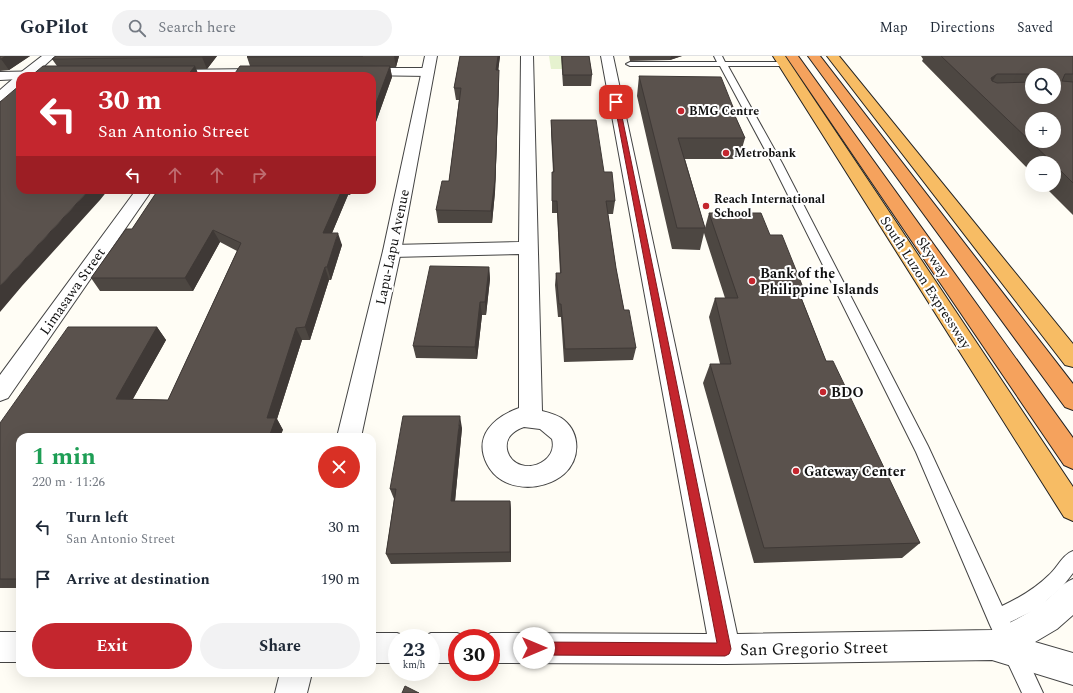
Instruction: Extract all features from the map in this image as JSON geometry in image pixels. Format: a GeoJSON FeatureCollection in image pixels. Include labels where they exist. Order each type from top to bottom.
{"type":"FeatureCollection","features":[{"type":"Feature","properties":{"kind":"highway"},"geometry":{"type":"LineString","coordinates":[[815,56],[1073,396]]}},
{"type":"Feature","properties":{"kind":"highway","name":"Skyway"},"geometry":{"type":"LineString","coordinates":[[815,56],[1073,401]]}},
{"type":"Feature","properties":{"kind":"highway"},"geometry":{"type":"LineString","coordinates":[[833,56],[1073,359]]}},
{"type":"Feature","properties":{"kind":"highway","name":"Skyway"},"geometry":{"type":"LineString","coordinates":[[785,59],[1073,458]]}},
{"type":"Feature","properties":{"kind":"highway","name":"South Luzon Expressway"},"geometry":{"type":"LineString","coordinates":[[785,59],[1073,509]]}},
{"type":"Feature","properties":{"kind":"street"},"geometry":{"type":"LineString","coordinates":[[30,72],[49,56]]}},
{"type":"Feature","properties":{"kind":"street"},"geometry":{"type":"LineString","coordinates":[[528,56],[528,248],[531,417]]}},
{"type":"Feature","properties":{"kind":"street"},"geometry":{"type":"LineString","coordinates":[[607,56],[725,649]]}},
{"type":"Feature","properties":{"kind":"street"},"geometry":{"type":"LineString","coordinates":[[228,72],[235,62]]}},
{"type":"Feature","properties":{"kind":"street"},"geometry":{"type":"LineString","coordinates":[[346,72],[429,64]]}},
{"type":"Feature","properties":{"kind":"street","name":"Lapu-Lapu Avenue"},"geometry":{"type":"LineString","coordinates":[[350,433],[392,251],[429,64]]}},
{"type":"Feature","properties":{"kind":"street"},"geometry":{"type":"LineString","coordinates":[[0,76],[16,76]]}},
{"type":"Feature","properties":{"kind":"street"},"geometry":{"type":"LineString","coordinates":[[0,97],[16,83]]}},
{"type":"Feature","properties":{"kind":"street","name":"Limasawa Street"},"geometry":{"type":"LineString","coordinates":[[0,392],[141,194]]}},
{"type":"Feature","properties":{"kind":"street"},"geometry":{"type":"LineString","coordinates":[[392,251],[528,248]]}},
{"type":"Feature","properties":{"kind":"street","name":"San Gregorio Street"},"geometry":{"type":"LineString","coordinates":[[500,648],[725,649],[1002,638],[1042,622],[1068,600],[1073,593]]}},
{"type":"Feature","properties":{"kind":"street","name":"San Gregorio Street"},"geometry":{"type":"LineString","coordinates":[[1002,638],[1073,669]]}},
{"type":"Feature","properties":{"kind":"street"},"geometry":{"type":"LineString","coordinates":[[0,647],[16,647]]}},
{"type":"Feature","properties":{"kind":"street"},"geometry":{"type":"LineString","coordinates":[[376,648],[388,648]]}},
{"type":"Feature","properties":{"kind":"street"},"geometry":{"type":"LineString","coordinates":[[291,693],[295,677]]}},
{"type":"Feature","properties":{"kind":"lane"},"geometry":{"type":"LineString","coordinates":[[630,64],[785,59]]}},
{"type":"Feature","properties":{"kind":"lane"},"geometry":{"type":"LineString","coordinates":[[720,60],[777,163],[923,451],[945,498],[1002,638],[1033,693]]}},
{"type":"Feature","properties":{"kind":"lane"},"geometry":{"type":"LineString","coordinates":[[1002,638],[1030,602],[1056,581],[1073,559]]}},
{"type":"Feature","properties":{"kind":"green space"},"geometry":{"type":"Polygon","coordinates":[[[549,56],[585,56],[588,69],[551,69],[549,56]]]}},
{"type":"Feature","properties":{"kind":"building"},"geometry":{"type":"Polygon","coordinates":[[[0,56],[6,56],[0,59],[0,56]]]}},
{"type":"Feature","properties":{"kind":"building"},"geometry":{"type":"Polygon","coordinates":[[[56,56],[204,56],[52,59],[56,56]]]}},
{"type":"Feature","properties":{"kind":"building"},"geometry":{"type":"Polygon","coordinates":[[[248,56],[363,56],[247,57],[248,56]]]}},
{"type":"Feature","properties":{"kind":"building"},"geometry":{"type":"Polygon","coordinates":[[[460,56],[498,56],[496,70],[499,70],[495,180],[491,211],[436,210],[442,181],[449,181],[461,88],[454,88],[460,56]]]}},
{"type":"Feature","properties":{"kind":"building"},"geometry":{"type":"Polygon","coordinates":[[[562,56],[589,56],[592,75],[563,75],[562,56]]]}},
{"type":"Feature","properties":{"kind":"building"},"geometry":{"type":"Polygon","coordinates":[[[941,56],[1073,56],[1073,74],[1065,74],[1062,81],[1073,82],[1073,183],[1061,171],[1061,156],[1046,156],[1037,148],[1061,148],[1061,112],[1025,112],[1025,136],[941,56]]]}},
{"type":"Feature","properties":{"kind":"building"},"geometry":{"type":"Polygon","coordinates":[[[43,66],[195,66],[190,72],[36,72],[43,66]]]}},
{"type":"Feature","properties":{"kind":"building"},"geometry":{"type":"Polygon","coordinates":[[[240,66],[390,66],[376,103],[376,72],[236,72],[240,66]]]}},
{"type":"Feature","properties":{"kind":"building"},"geometry":{"type":"Polygon","coordinates":[[[639,76],[721,77],[733,107],[731,107],[745,138],[678,138],[705,228],[677,228],[639,76]]]}},
{"type":"Feature","properties":{"kind":"building"},"geometry":{"type":"Polygon","coordinates":[[[16,88],[16,194],[85,194],[0,286],[0,102],[16,88]]]}},
{"type":"Feature","properties":{"kind":"building"},"geometry":{"type":"Polygon","coordinates":[[[551,120],[596,120],[604,172],[612,172],[615,201],[606,201],[624,310],[629,310],[636,348],[565,349],[561,304],[559,304],[556,273],[561,273],[557,201],[552,201],[552,172],[554,172],[551,120]]]}},
{"type":"Feature","properties":{"kind":"building"},"geometry":{"type":"Polygon","coordinates":[[[155,194],[340,194],[323,233],[338,233],[305,327],[296,328],[267,418],[276,418],[270,433],[16,433],[16,579],[0,579],[0,423],[68,327],[157,327],[116,399],[168,400],[241,243],[213,230],[185,278],[91,278],[126,229],[132,229],[155,194]]]}},
{"type":"Feature","properties":{"kind":"building"},"geometry":{"type":"Polygon","coordinates":[[[709,213],[761,213],[770,235],[782,235],[804,290],[798,290],[826,361],[833,361],[920,543],[764,548],[710,364],[731,364],[715,298],[738,298],[709,213]]]}},
{"type":"Feature","properties":{"kind":"building"},"geometry":{"type":"Polygon","coordinates":[[[430,266],[489,267],[485,302],[480,302],[475,347],[413,346],[430,266]]]}},
{"type":"Feature","properties":{"kind":"building"},"geometry":{"type":"Polygon","coordinates":[[[403,416],[460,416],[451,501],[510,501],[510,552],[386,554],[396,489],[390,489],[403,416]]]}},
{"type":"Feature","properties":{"kind":"building"},"geometry":{"type":"Polygon","coordinates":[[[405,686],[419,693],[402,693],[405,686]]]}},
{"type":"Feature","properties":{"kind":"place","name":"BMG Centre"},"geometry":{"type":"Point","coordinates":[681,111]}},
{"type":"Feature","properties":{"kind":"place","name":"Metrobank"},"geometry":{"type":"Point","coordinates":[726,153]}},
{"type":"Feature","properties":{"kind":"place","name":"Reach International School"},"geometry":{"type":"Point","coordinates":[706,206]}},
{"type":"Feature","properties":{"kind":"place","name":"Bank of the Philippine Islands"},"geometry":{"type":"Point","coordinates":[752,281]}},
{"type":"Feature","properties":{"kind":"place","name":"BDO"},"geometry":{"type":"Point","coordinates":[823,392]}},
{"type":"Feature","properties":{"kind":"place","name":"Gateway Center"},"geometry":{"type":"Point","coordinates":[796,471]}},
{"type":"Feature","properties":{"kind":"route"},"geometry":{"type":"LineString","coordinates":[[534,648],[725,649],[616,102]]}}]}
